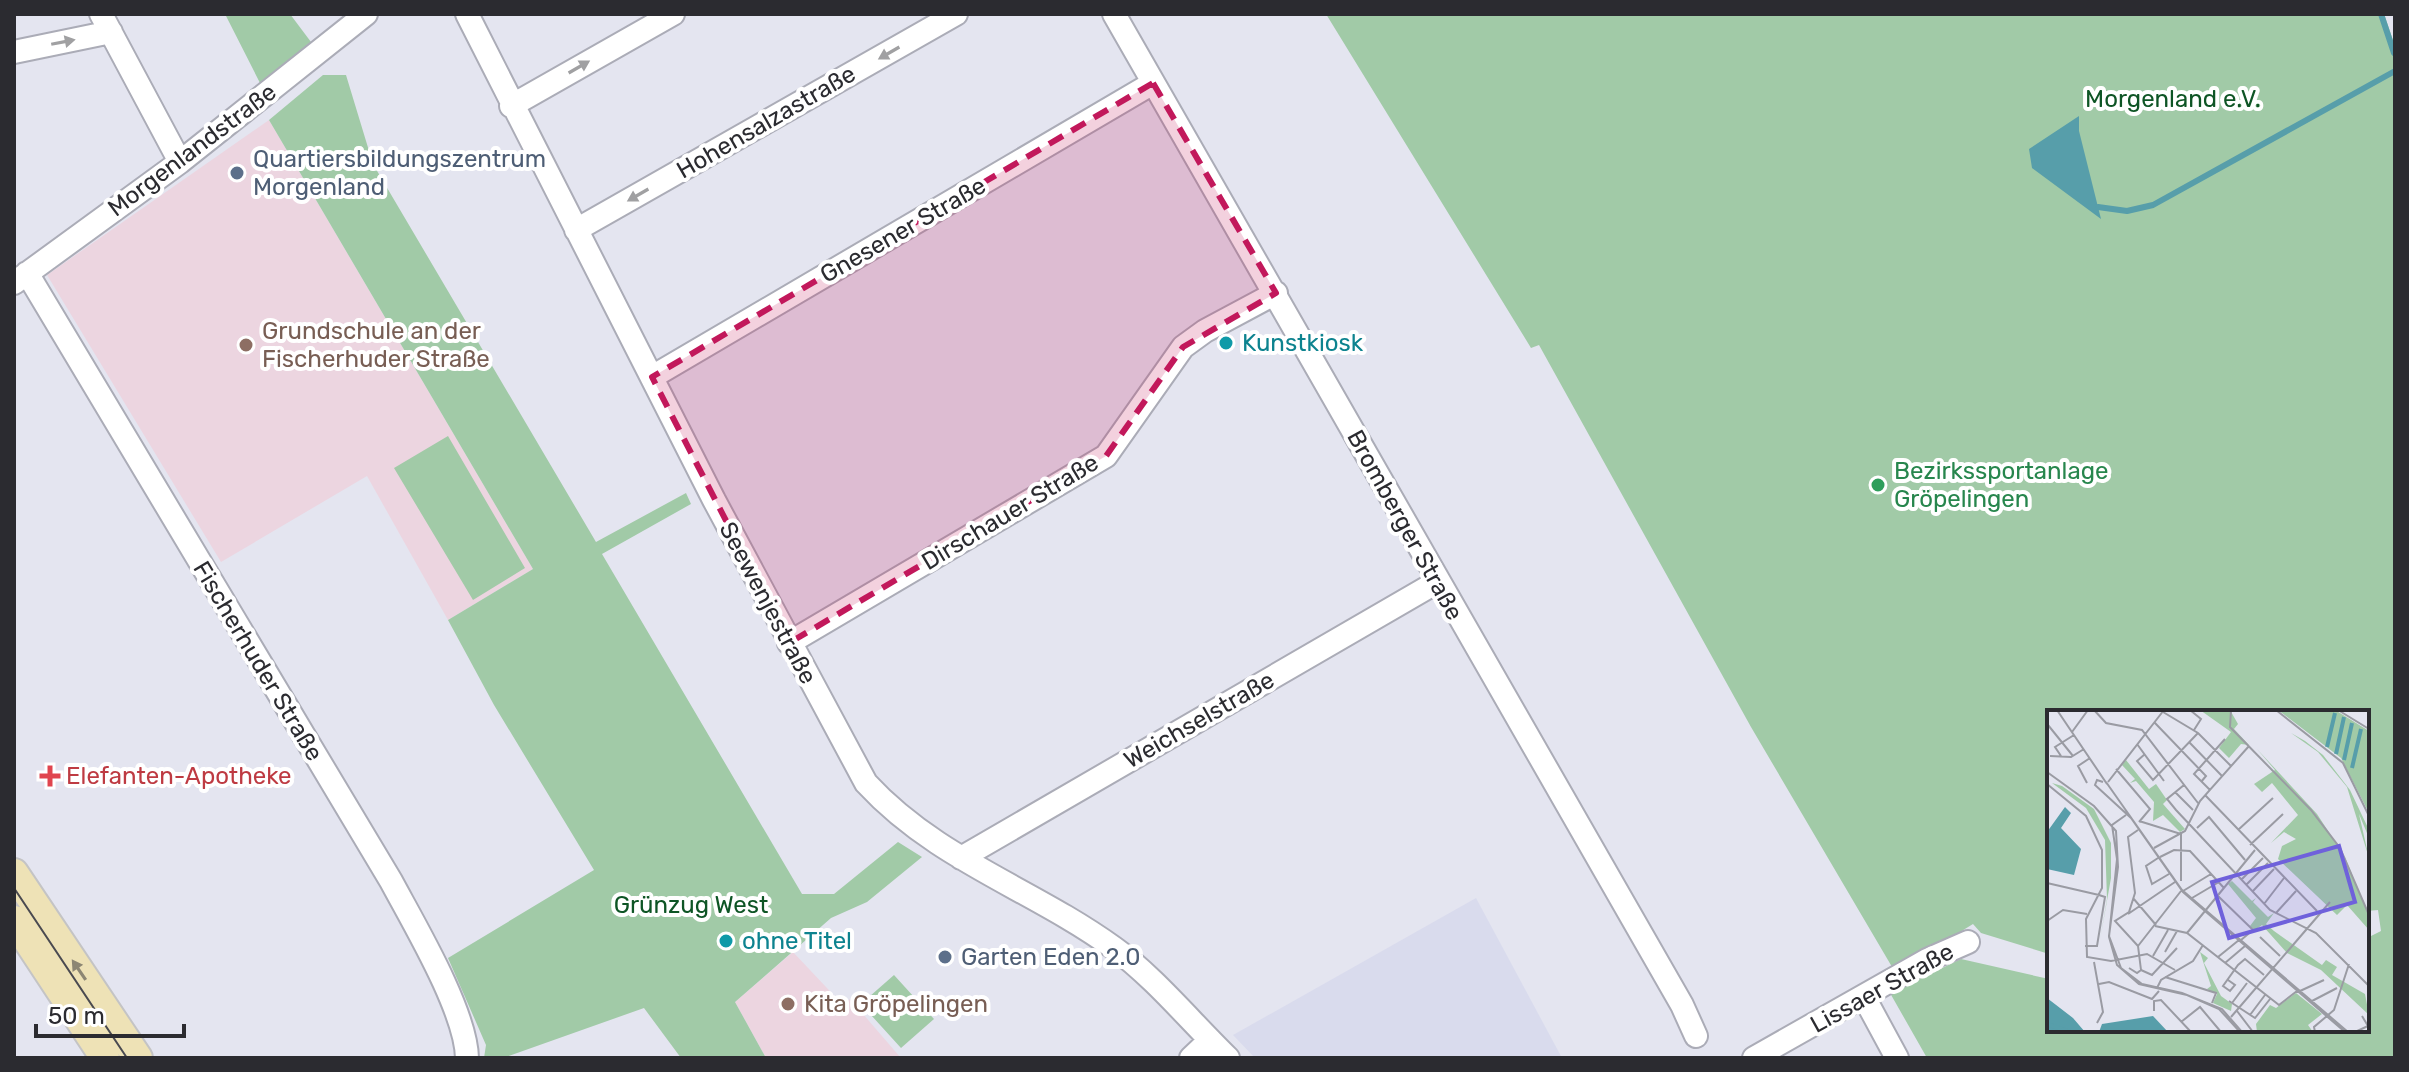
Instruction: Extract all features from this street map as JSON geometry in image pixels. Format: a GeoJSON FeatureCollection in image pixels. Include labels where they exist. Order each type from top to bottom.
{"type":"FeatureCollection","features":[{"type":"Feature","properties":{"kind":"main road"},"geometry":{"type":"LineString","coordinates":[[14,873],[138,1058]]}},
{"type":"Feature","properties":{"kind":"main road"},"geometry":{"type":"LineString","coordinates":[[14,920],[105,1058]]}},
{"type":"Feature","properties":{"kind":"street","name":"Morgenlandstraße"},"geometry":{"type":"LineString","coordinates":[[20,278],[180,162],[366,14]]}},
{"type":"Feature","properties":{"kind":"street","name":"Seewenjestraße"},"geometry":{"type":"LineString","coordinates":[[467,14],[511,106],[789,643],[866,783],[897,816],[961,858],[1115,948],[1228,1058]]}},
{"type":"Feature","properties":{"kind":"street"},"geometry":{"type":"LineString","coordinates":[[511,106],[673,14]]}},
{"type":"Feature","properties":{"kind":"street","name":"Hohensalzastraße"},"geometry":{"type":"LineString","coordinates":[[576,230],[956,14]]}},
{"type":"Feature","properties":{"kind":"street","name":"Bromberger Straße"},"geometry":{"type":"LineString","coordinates":[[1114,14],[1682,1005],[1696,1036]]}},
{"type":"Feature","properties":{"kind":"street"},"geometry":{"type":"LineString","coordinates":[[14,52],[106,23],[180,162]]}},
{"type":"Feature","properties":{"kind":"street","name":"Gnesener Straße"},"geometry":{"type":"LineString","coordinates":[[652,377],[1153,83]]}},
{"type":"Feature","properties":{"kind":"street","name":"Fischerhuder Straße"},"geometry":{"type":"LineString","coordinates":[[20,278],[405,907],[461,1028],[467,1058]]}},
{"type":"Feature","properties":{"kind":"street","name":"Dirschauer Straße"},"geometry":{"type":"LineString","coordinates":[[789,643],[1106,456],[1183,347],[1205,331],[1276,293]]}},
{"type":"Feature","properties":{"kind":"street","name":"Weichselstraße"},"geometry":{"type":"LineString","coordinates":[[961,858],[1437,582]]}},
{"type":"Feature","properties":{"kind":"street","name":"Lissaer Straße"},"geometry":{"type":"LineString","coordinates":[[1754,1058],[1968,942]]}},
{"type":"Feature","properties":{"kind":"street"},"geometry":{"type":"LineString","coordinates":[[1864,997],[1897,1058]]}},
{"type":"Feature","properties":{"kind":"street"},"geometry":{"type":"LineString","coordinates":[[1191,1058],[1210,1040]]}},
{"type":"Feature","properties":{"kind":"highlighted area"},"geometry":{"type":"Polygon","coordinates":[[[1153,83],[1276,293],[1183,347],[1106,456],[789,643],[652,377],[1153,83]]]}},
{"type":"Feature","properties":{"kind":"shaded area","name":"Grundschule an der Fischerhuder Straße"},"geometry":{"type":"Polygon","coordinates":[[[269,120],[533,569],[448,620],[367,476],[221,562],[47,275],[269,120]]]}},
{"type":"Feature","properties":{"kind":"shaded area"},"geometry":{"type":"Polygon","coordinates":[[[1476,898],[1562,1058],[1255,1058],[1233,1035],[1476,898]]]}},
{"type":"Feature","properties":{"kind":"shaded area","name":"Kita Gröpelingen"},"geometry":{"type":"Polygon","coordinates":[[[793,952],[843,1005],[850,999],[901,1058],[766,1058],[735,1002],[793,952]]]}},
{"type":"Feature","properties":{"kind":"green space"},"geometry":{"type":"Polygon","coordinates":[[[225,14],[290,14],[311,42],[260,83],[225,14]]]}},
{"type":"Feature","properties":{"kind":"green space","name":"Bezirkssportanlage Gröpelingen"},"geometry":{"type":"Polygon","coordinates":[[[1326,14],[2384,14],[2395,46],[2395,1058],[1927,1058],[1890,993],[1961,959],[2047,979],[2047,1032],[2369,1032],[2369,937],[2381,931],[2378,910],[2369,911],[2369,710],[2047,710],[2047,953],[1981,933],[1973,924],[1895,972],[1751,727],[1539,345],[1531,348],[1326,14]]]}},
{"type":"Feature","properties":{"kind":"green space","name":"Grünzug West"},"geometry":{"type":"Polygon","coordinates":[[[323,75],[346,75],[373,164],[596,542],[686,493],[691,504],[602,554],[802,894],[834,894],[898,842],[922,857],[867,902],[831,918],[735,1002],[766,1058],[681,1058],[644,1008],[503,1058],[484,1058],[486,1045],[448,958],[594,870],[494,705],[448,620],[533,569],[269,120],[323,75]]]}},
{"type":"Feature","properties":{"kind":"green space"},"geometry":{"type":"Polygon","coordinates":[[[448,436],[525,568],[473,600],[394,468],[448,436]]]}},
{"type":"Feature","properties":{"kind":"green space"},"geometry":{"type":"Polygon","coordinates":[[[894,975],[934,1019],[901,1048],[861,1004],[894,975]]]}},
{"type":"Feature","properties":{"kind":"water"},"geometry":{"type":"Polygon","coordinates":[[[2079,116],[2079,131],[2101,219],[2032,168],[2029,149],[2079,116]]]}},
{"type":"Feature","properties":{"kind":"waterway"},"geometry":{"type":"LineString","coordinates":[[2381,14],[2394,53]]}},
{"type":"Feature","properties":{"kind":"waterway"},"geometry":{"type":"LineString","coordinates":[[2098,207],[2127,211],[2153,205],[2395,71]]}},
{"type":"Feature","properties":{"kind":"tram line"},"geometry":{"type":"LineString","coordinates":[[14,888],[127,1058]]}},
{"type":"Feature","properties":{"kind":"place","name":"Quartiersbildungszentrum Morgenland"},"geometry":{"type":"Point","coordinates":[237,173]}},
{"type":"Feature","properties":{"kind":"place","name":"Kunstkiosk"},"geometry":{"type":"Point","coordinates":[1226,343]}},
{"type":"Feature","properties":{"kind":"place","name":"Grundschule an der Fischerhuder Straße"},"geometry":{"type":"Point","coordinates":[246,345]}},
{"type":"Feature","properties":{"kind":"place","name":"Bezirkssportanlage Gröpelingen"},"geometry":{"type":"Point","coordinates":[1878,485]}},
{"type":"Feature","properties":{"kind":"place","name":"Elefanten-Apotheke"},"geometry":{"type":"Point","coordinates":[50,776]}},
{"type":"Feature","properties":{"kind":"place","name":"ohne Titel"},"geometry":{"type":"Point","coordinates":[726,941]}},
{"type":"Feature","properties":{"kind":"place","name":"Garten Eden 2.0"},"geometry":{"type":"Point","coordinates":[945,957]}},
{"type":"Feature","properties":{"kind":"place","name":"Kita Gröpelingen"},"geometry":{"type":"Point","coordinates":[788,1004]}},
{"type":"Feature","properties":{"kind":"park label","name":"Morgenland e.V."},"geometry":{"type":"Point","coordinates":[2173,99]}}]}
